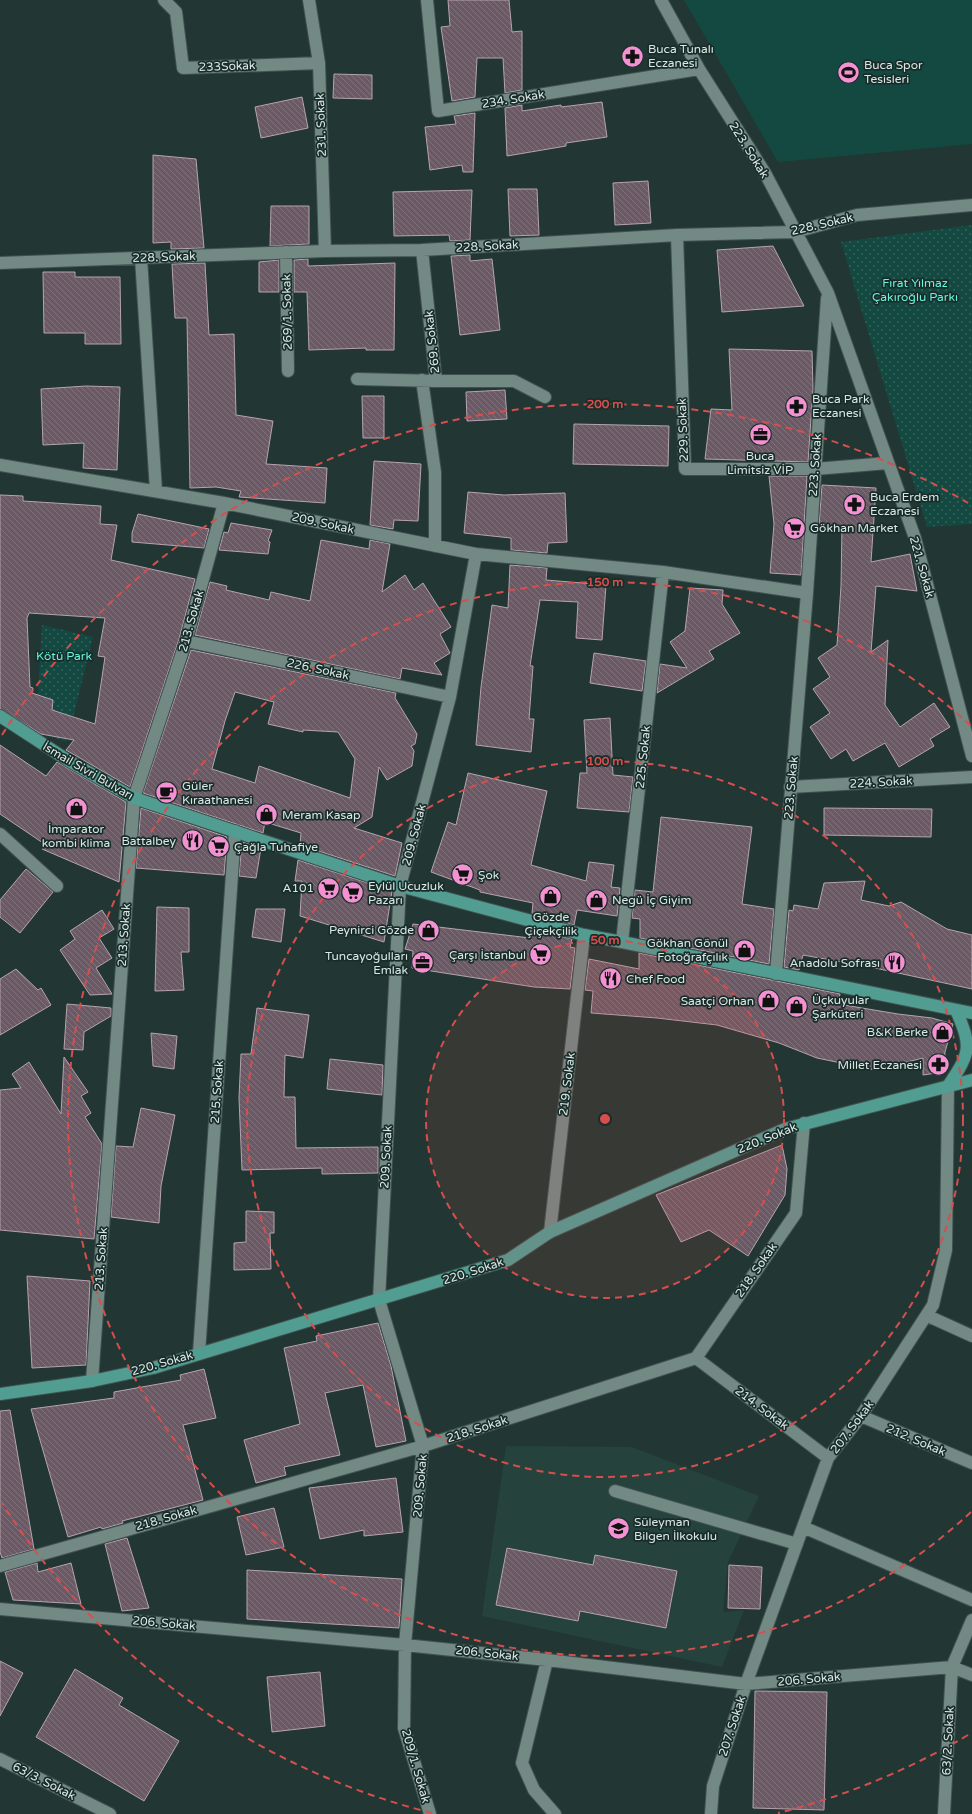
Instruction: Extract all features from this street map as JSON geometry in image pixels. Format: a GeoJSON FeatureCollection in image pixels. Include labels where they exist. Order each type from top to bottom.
{"type":"FeatureCollection","features":[{"type":"Feature","properties":{"kind":"main road","name":"İsmail Sivri Bulvarı"},"geometry":{"type":"LineString","coordinates":[[0,716],[69,761],[134,798],[400,886],[584,935],[972,1013]]}},
{"type":"Feature","properties":{"kind":"main road"},"geometry":{"type":"LineString","coordinates":[[948,1086],[967,1058],[970,1044],[968,1030],[956,1010]]}},
{"type":"Feature","properties":{"kind":"main road","name":"220. Sokak"},"geometry":{"type":"LineString","coordinates":[[0,1394],[92,1381],[153,1368],[508,1260],[550,1232],[785,1129],[972,1080]]}},
{"type":"Feature","properties":{"kind":"street","name":"233Sokak"},"geometry":{"type":"LineString","coordinates":[[164,0],[176,12],[183,68],[319,63]]}},
{"type":"Feature","properties":{"kind":"street","name":"231. Sokak"},"geometry":{"type":"LineString","coordinates":[[309,0],[319,63],[325,250]]}},
{"type":"Feature","properties":{"kind":"street","name":"234. Sokak"},"geometry":{"type":"LineString","coordinates":[[427,0],[438,111],[698,69]]}},
{"type":"Feature","properties":{"kind":"street","name":"223. Sokak"},"geometry":{"type":"LineString","coordinates":[[661,0],[698,69],[765,172],[828,293],[807,593],[790,787],[776,974]]}},
{"type":"Feature","properties":{"kind":"street","name":"228. Sokak"},"geometry":{"type":"LineString","coordinates":[[0,263],[325,250],[422,250],[677,235],[795,232],[857,215],[972,205]]}},
{"type":"Feature","properties":{"kind":"street","name":"229. Sokak"},"geometry":{"type":"LineString","coordinates":[[677,235],[685,469],[815,469],[888,463]]}},
{"type":"Feature","properties":{"kind":"street","name":"269. Sokak"},"geometry":{"type":"LineString","coordinates":[[357,379],[436,381],[422,250]]}},
{"type":"Feature","properties":{"kind":"street","name":"269/1. Sokak"},"geometry":{"type":"LineString","coordinates":[[286,252],[288,371]]}},
{"type":"Feature","properties":{"kind":"street"},"geometry":{"type":"LineString","coordinates":[[141,258],[156,491]]}},
{"type":"Feature","properties":{"kind":"street","name":"221. Sokak"},"geometry":{"type":"LineString","coordinates":[[828,293],[916,544],[972,755]]}},
{"type":"Feature","properties":{"kind":"street"},"geometry":{"type":"LineString","coordinates":[[422,380],[435,472],[435,546]]}},
{"type":"Feature","properties":{"kind":"street"},"geometry":{"type":"LineString","coordinates":[[436,381],[514,381],[545,398]]}},
{"type":"Feature","properties":{"kind":"street","name":"209. Sokak"},"geometry":{"type":"LineString","coordinates":[[0,465],[224,503],[476,554],[450,697],[400,886],[379,1300],[423,1446],[405,1645]]}},
{"type":"Feature","properties":{"kind":"street","name":"213. Sokak"},"geometry":{"type":"LineString","coordinates":[[92,1381],[134,798],[186,642],[224,503]]}},
{"type":"Feature","properties":{"kind":"street"},"geometry":{"type":"LineString","coordinates":[[476,554],[663,572],[807,593]]}},
{"type":"Feature","properties":{"kind":"street","name":"225. Sokak"},"geometry":{"type":"LineString","coordinates":[[622,942],[663,572]]}},
{"type":"Feature","properties":{"kind":"street","name":"226. Sokak"},"geometry":{"type":"LineString","coordinates":[[186,642],[450,697]]}},
{"type":"Feature","properties":{"kind":"street","name":"224. Sokak"},"geometry":{"type":"LineString","coordinates":[[790,787],[972,778]]}},
{"type":"Feature","properties":{"kind":"street","name":"215. Sokak"},"geometry":{"type":"LineString","coordinates":[[199,1353],[235,831]]}},
{"type":"Feature","properties":{"kind":"street"},"geometry":{"type":"LineString","coordinates":[[0,834],[57,886]]}},
{"type":"Feature","properties":{"kind":"street","name":"219. Sokak"},"geometry":{"type":"LineString","coordinates":[[550,1232],[584,935]]}},
{"type":"Feature","properties":{"kind":"street","name":"207. Sokak"},"geometry":{"type":"LineString","coordinates":[[711,1814],[713,1786],[746,1684],[828,1458],[861,1416],[934,1305],[946,1250],[948,1086]]}},
{"type":"Feature","properties":{"kind":"street","name":"218. Sokak"},"geometry":{"type":"LineString","coordinates":[[0,1566],[423,1446],[696,1358],[796,1213],[804,1123]]}},
{"type":"Feature","properties":{"kind":"street"},"geometry":{"type":"LineString","coordinates":[[928,1316],[972,1336]]}},
{"type":"Feature","properties":{"kind":"street","name":"214. Sokak"},"geometry":{"type":"LineString","coordinates":[[696,1358],[828,1458]]}},
{"type":"Feature","properties":{"kind":"street","name":"212. Sokak"},"geometry":{"type":"LineString","coordinates":[[861,1416],[972,1463]]}},
{"type":"Feature","properties":{"kind":"street"},"geometry":{"type":"LineString","coordinates":[[615,1491],[797,1544]]}},
{"type":"Feature","properties":{"kind":"street"},"geometry":{"type":"LineString","coordinates":[[803,1527],[972,1600]]}},
{"type":"Feature","properties":{"kind":"street","name":"206. Sokak"},"geometry":{"type":"LineString","coordinates":[[0,1609],[405,1645],[547,1660],[746,1684],[952,1667],[972,1675]]}},
{"type":"Feature","properties":{"kind":"street","name":"63/2. Sokak"},"geometry":{"type":"LineString","coordinates":[[944,1814],[952,1667],[972,1620]]}},
{"type":"Feature","properties":{"kind":"street","name":"209/1. Sokak"},"geometry":{"type":"LineString","coordinates":[[405,1645],[404,1728],[430,1814]]}},
{"type":"Feature","properties":{"kind":"street"},"geometry":{"type":"LineString","coordinates":[[547,1660],[522,1763],[534,1790],[555,1814]]}},
{"type":"Feature","properties":{"kind":"street","name":"63/3. Sokak"},"geometry":{"type":"LineString","coordinates":[[0,1759],[110,1814]]}},
{"type":"Feature","properties":{"kind":"shaded area","name":"Süleyman Bilgen İlkokulu"},"geometry":{"type":"Polygon","coordinates":[[[506,1446],[632,1447],[759,1496],[728,1562],[723,1612],[744,1610],[722,1667],[482,1616],[506,1446]]]}},
{"type":"Feature","properties":{"kind":"green space","name":"Buca Spor Tesisleri"},"geometry":{"type":"Polygon","coordinates":[[[684,0],[972,0],[972,144],[778,162],[684,0]]]}},
{"type":"Feature","properties":{"kind":"green space","name":"Fırat Yılmaz Çakıroğlu Parkı"},"geometry":{"type":"Polygon","coordinates":[[[972,225],[972,524],[927,527],[841,242],[972,225]]]}},
{"type":"Feature","properties":{"kind":"green space","name":"Kötü Park"},"geometry":{"type":"Polygon","coordinates":[[[42,625],[93,637],[67,742],[47,735],[53,700],[38,695],[42,625]]]}},
{"type":"Feature","properties":{"kind":"building"},"geometry":{"type":"Polygon","coordinates":[[[448,0],[509,0],[512,32],[522,31],[522,90],[505,93],[503,58],[477,58],[475,97],[452,101],[441,27],[450,26],[448,0]]]}},
{"type":"Feature","properties":{"kind":"building"},"geometry":{"type":"Polygon","coordinates":[[[334,74],[372,75],[372,99],[333,98],[334,74]]]}},
{"type":"Feature","properties":{"kind":"building"},"geometry":{"type":"Polygon","coordinates":[[[302,97],[308,128],[261,138],[255,107],[302,97]]]}},
{"type":"Feature","properties":{"kind":"building"},"geometry":{"type":"Polygon","coordinates":[[[602,102],[607,137],[566,143],[566,146],[507,156],[505,108],[522,105],[522,111],[561,105],[561,107],[602,102]]]}},
{"type":"Feature","properties":{"kind":"building"},"geometry":{"type":"Polygon","coordinates":[[[475,113],[473,172],[463,172],[462,165],[430,170],[425,127],[456,124],[454,116],[475,113]]]}},
{"type":"Feature","properties":{"kind":"building"},"geometry":{"type":"Polygon","coordinates":[[[153,155],[196,159],[204,248],[171,249],[171,242],[153,243],[153,155]]]}},
{"type":"Feature","properties":{"kind":"building"},"geometry":{"type":"Polygon","coordinates":[[[648,181],[651,223],[615,225],[613,183],[648,181]]]}},
{"type":"Feature","properties":{"kind":"building"},"geometry":{"type":"Polygon","coordinates":[[[508,189],[537,189],[539,235],[510,236],[508,189]]]}},
{"type":"Feature","properties":{"kind":"building"},"geometry":{"type":"Polygon","coordinates":[[[472,190],[470,240],[450,241],[449,235],[394,236],[393,192],[472,190]]]}},
{"type":"Feature","properties":{"kind":"building"},"geometry":{"type":"Polygon","coordinates":[[[271,206],[309,206],[309,244],[270,246],[271,206]]]}},
{"type":"Feature","properties":{"kind":"building"},"geometry":{"type":"Polygon","coordinates":[[[773,246],[804,306],[722,312],[717,250],[773,246]]]}},
{"type":"Feature","properties":{"kind":"building"},"geometry":{"type":"Polygon","coordinates":[[[470,255],[470,261],[492,259],[500,330],[460,335],[451,256],[470,255]]]}},
{"type":"Feature","properties":{"kind":"building"},"geometry":{"type":"Polygon","coordinates":[[[308,259],[308,266],[395,263],[394,350],[366,350],[366,348],[309,350],[307,292],[294,292],[294,260],[308,259]]]}},
{"type":"Feature","properties":{"kind":"building"},"geometry":{"type":"Polygon","coordinates":[[[279,260],[279,292],[259,292],[259,262],[279,260]]]}},
{"type":"Feature","properties":{"kind":"building"},"geometry":{"type":"Polygon","coordinates":[[[205,263],[209,335],[234,334],[236,415],[273,421],[266,464],[327,468],[325,503],[239,497],[241,491],[216,487],[190,488],[187,318],[175,318],[172,264],[205,263]]]}},
{"type":"Feature","properties":{"kind":"building"},"geometry":{"type":"Polygon","coordinates":[[[43,272],[75,272],[75,277],[120,277],[121,344],[85,344],[85,333],[44,333],[43,272]]]}},
{"type":"Feature","properties":{"kind":"building"},"geometry":{"type":"Polygon","coordinates":[[[729,349],[812,351],[813,389],[808,462],[705,459],[711,409],[732,410],[729,349]]]}},
{"type":"Feature","properties":{"kind":"building"},"geometry":{"type":"Polygon","coordinates":[[[86,386],[120,387],[117,470],[83,468],[84,443],[43,445],[41,389],[86,386]]]}},
{"type":"Feature","properties":{"kind":"building"},"geometry":{"type":"Polygon","coordinates":[[[505,390],[507,419],[467,421],[466,392],[505,390]]]}},
{"type":"Feature","properties":{"kind":"building"},"geometry":{"type":"Polygon","coordinates":[[[362,396],[384,396],[384,438],[363,438],[362,396]]]}},
{"type":"Feature","properties":{"kind":"building"},"geometry":{"type":"Polygon","coordinates":[[[574,424],[669,426],[668,466],[573,464],[574,424]]]}},
{"type":"Feature","properties":{"kind":"building"},"geometry":{"type":"Polygon","coordinates":[[[374,461],[421,464],[418,521],[394,520],[393,529],[370,525],[374,461]]]}},
{"type":"Feature","properties":{"kind":"building"},"geometry":{"type":"Polygon","coordinates":[[[769,476],[807,476],[801,575],[770,573],[774,524],[769,476]]]}},
{"type":"Feature","properties":{"kind":"building"},"geometry":{"type":"Polygon","coordinates":[[[822,485],[876,488],[871,562],[910,554],[917,591],[876,586],[871,652],[888,640],[885,705],[900,727],[934,703],[950,727],[930,739],[934,746],[899,767],[885,743],[853,761],[846,749],[831,759],[810,727],[830,713],[813,689],[830,677],[818,658],[837,645],[841,586],[842,527],[819,526],[822,485]]]}},
{"type":"Feature","properties":{"kind":"building"},"geometry":{"type":"Polygon","coordinates":[[[468,492],[504,495],[565,493],[567,542],[548,543],[547,553],[511,550],[511,538],[464,533],[468,492]]]}},
{"type":"Feature","properties":{"kind":"building"},"geometry":{"type":"Polygon","coordinates":[[[0,495],[23,496],[23,501],[101,506],[100,524],[117,525],[111,560],[195,579],[179,639],[130,787],[66,750],[74,740],[41,734],[0,709],[0,495]],[[29,613],[27,618],[30,687],[33,688],[32,693],[53,700],[52,710],[95,724],[105,657],[98,656],[105,618],[29,613]]]}},
{"type":"Feature","properties":{"kind":"building"},"geometry":{"type":"Polygon","coordinates":[[[138,514],[209,529],[204,548],[132,542],[132,533],[138,514]]]}},
{"type":"Feature","properties":{"kind":"building"},"geometry":{"type":"Polygon","coordinates":[[[231,523],[272,530],[268,541],[270,542],[268,554],[219,550],[224,532],[228,533],[231,523]]]}},
{"type":"Feature","properties":{"kind":"building"},"geometry":{"type":"Polygon","coordinates":[[[321,540],[369,549],[370,540],[390,544],[382,592],[405,575],[414,590],[423,583],[451,627],[440,634],[450,653],[434,663],[442,675],[402,668],[400,679],[195,635],[210,582],[227,586],[226,590],[269,600],[271,592],[310,601],[321,540]]]}},
{"type":"Feature","properties":{"kind":"building"},"geometry":{"type":"Polygon","coordinates":[[[510,565],[547,568],[546,580],[606,585],[602,640],[576,638],[578,602],[540,600],[530,666],[533,666],[529,719],[534,719],[531,752],[476,745],[481,687],[492,605],[508,608],[510,565]]]}},
{"type":"Feature","properties":{"kind":"building"},"geometry":{"type":"Polygon","coordinates":[[[690,588],[723,590],[722,604],[740,633],[709,651],[714,659],[657,693],[660,664],[687,668],[670,642],[685,631],[690,588]]]}},
{"type":"Feature","properties":{"kind":"building"},"geometry":{"type":"Polygon","coordinates":[[[191,650],[396,693],[395,698],[417,734],[415,744],[411,746],[414,751],[412,766],[387,780],[379,767],[372,817],[354,828],[402,843],[395,876],[300,845],[301,833],[265,822],[263,833],[143,793],[191,650]],[[235,692],[225,721],[212,769],[255,783],[259,766],[350,798],[355,759],[338,732],[303,730],[303,732],[268,724],[274,702],[235,692]]]}},
{"type":"Feature","properties":{"kind":"building"},"geometry":{"type":"Polygon","coordinates":[[[594,653],[646,661],[642,691],[590,683],[594,653]]]}},
{"type":"Feature","properties":{"kind":"building"},"geometry":{"type":"Polygon","coordinates":[[[610,718],[613,775],[633,777],[629,812],[577,808],[580,773],[587,773],[584,720],[610,718]]]}},
{"type":"Feature","properties":{"kind":"building"},"geometry":{"type":"Polygon","coordinates":[[[0,745],[46,776],[57,762],[126,802],[119,882],[42,849],[46,845],[0,814],[0,745]]]}},
{"type":"Feature","properties":{"kind":"building"},"geometry":{"type":"Polygon","coordinates":[[[468,773],[547,791],[531,865],[586,881],[589,862],[614,865],[611,887],[620,888],[617,916],[577,910],[574,925],[532,913],[533,903],[480,892],[480,890],[431,872],[448,822],[456,825],[468,773]]]}},
{"type":"Feature","properties":{"kind":"building"},"geometry":{"type":"Polygon","coordinates":[[[141,808],[227,837],[224,875],[136,868],[141,808]]]}},
{"type":"Feature","properties":{"kind":"building"},"geometry":{"type":"Polygon","coordinates":[[[824,808],[932,809],[931,837],[824,835],[824,808]]]}},
{"type":"Feature","properties":{"kind":"building"},"geometry":{"type":"Polygon","coordinates":[[[661,817],[752,827],[742,904],[774,909],[769,964],[640,938],[640,919],[632,918],[635,890],[653,892],[661,817]]]}},
{"type":"Feature","properties":{"kind":"building"},"geometry":{"type":"Polygon","coordinates":[[[242,842],[261,848],[256,878],[239,876],[242,842]]]}},
{"type":"Feature","properties":{"kind":"building"},"geometry":{"type":"Polygon","coordinates":[[[298,860],[392,891],[384,942],[300,916],[302,881],[295,881],[298,860]]]}},
{"type":"Feature","properties":{"kind":"building"},"geometry":{"type":"Polygon","coordinates":[[[26,869],[53,892],[20,933],[0,917],[0,900],[26,869]]]}},
{"type":"Feature","properties":{"kind":"building"},"geometry":{"type":"Polygon","coordinates":[[[865,881],[861,900],[889,906],[901,902],[947,929],[972,935],[972,989],[875,968],[803,955],[799,970],[784,967],[789,910],[793,911],[794,905],[818,909],[824,883],[865,881]]]}},
{"type":"Feature","properties":{"kind":"building"},"geometry":{"type":"Polygon","coordinates":[[[157,907],[189,908],[189,952],[181,952],[184,990],[155,991],[157,907]]]}},
{"type":"Feature","properties":{"kind":"building"},"geometry":{"type":"Polygon","coordinates":[[[256,909],[285,909],[281,942],[252,937],[256,909]]]}},
{"type":"Feature","properties":{"kind":"building"},"geometry":{"type":"Polygon","coordinates":[[[102,910],[114,929],[99,938],[112,958],[96,968],[112,994],[90,995],[60,950],[75,939],[70,931],[102,910]]]}},
{"type":"Feature","properties":{"kind":"building"},"geometry":{"type":"Polygon","coordinates":[[[413,924],[530,938],[531,929],[572,939],[570,947],[575,948],[570,989],[534,987],[412,968],[413,951],[405,949],[413,924]]]}},
{"type":"Feature","properties":{"kind":"building"},"geometry":{"type":"Polygon","coordinates":[[[639,953],[840,994],[838,1004],[932,1018],[953,1024],[945,1052],[944,1072],[923,1075],[923,1058],[875,1070],[817,1058],[779,1043],[717,1025],[657,1018],[591,1013],[593,991],[585,990],[589,959],[639,969],[639,953]]]}},
{"type":"Feature","properties":{"kind":"building"},"geometry":{"type":"Polygon","coordinates":[[[16,969],[38,990],[41,988],[51,1005],[0,1035],[0,979],[16,969]]]}},
{"type":"Feature","properties":{"kind":"building"},"geometry":{"type":"Polygon","coordinates":[[[67,1004],[111,1008],[111,1016],[84,1032],[83,1050],[64,1049],[67,1004]]]}},
{"type":"Feature","properties":{"kind":"building"},"geometry":{"type":"Polygon","coordinates":[[[257,1008],[309,1015],[303,1058],[285,1055],[284,1097],[295,1097],[296,1148],[378,1147],[378,1173],[322,1174],[322,1168],[242,1170],[239,1098],[241,1054],[251,1054],[257,1008]]]}},
{"type":"Feature","properties":{"kind":"building"},"geometry":{"type":"Polygon","coordinates":[[[151,1033],[177,1036],[174,1069],[153,1066],[151,1033]]]}},
{"type":"Feature","properties":{"kind":"building"},"geometry":{"type":"Polygon","coordinates":[[[64,1057],[88,1092],[81,1096],[91,1113],[85,1117],[102,1144],[94,1239],[0,1230],[0,1090],[21,1088],[12,1074],[29,1062],[61,1114],[64,1057]]]}},
{"type":"Feature","properties":{"kind":"building"},"geometry":{"type":"Polygon","coordinates":[[[330,1059],[383,1065],[382,1095],[327,1089],[330,1059]]]}},
{"type":"Feature","properties":{"kind":"building"},"geometry":{"type":"Polygon","coordinates":[[[141,1108],[175,1115],[161,1186],[159,1223],[111,1217],[116,1146],[133,1147],[141,1108]]]}},
{"type":"Feature","properties":{"kind":"building"},"geometry":{"type":"Polygon","coordinates":[[[782,1145],[787,1169],[785,1195],[748,1256],[709,1230],[681,1242],[656,1195],[782,1145]]]}},
{"type":"Feature","properties":{"kind":"building"},"geometry":{"type":"Polygon","coordinates":[[[246,1211],[274,1212],[274,1233],[270,1233],[271,1269],[234,1270],[234,1243],[246,1242],[246,1211]]]}},
{"type":"Feature","properties":{"kind":"building"},"geometry":{"type":"Polygon","coordinates":[[[27,1276],[90,1281],[86,1365],[32,1368],[27,1276]]]}},
{"type":"Feature","properties":{"kind":"building"},"geometry":{"type":"Polygon","coordinates":[[[378,1323],[391,1366],[406,1441],[376,1447],[363,1385],[325,1393],[340,1455],[284,1467],[286,1475],[256,1483],[244,1440],[300,1424],[284,1348],[317,1341],[316,1336],[378,1323]]]}},
{"type":"Feature","properties":{"kind":"building"},"geometry":{"type":"Polygon","coordinates":[[[204,1369],[216,1418],[183,1425],[203,1500],[122,1521],[123,1523],[102,1529],[101,1527],[68,1537],[31,1409],[114,1398],[114,1392],[181,1380],[180,1375],[204,1369]]]}},
{"type":"Feature","properties":{"kind":"building"},"geometry":{"type":"Polygon","coordinates":[[[10,1410],[34,1549],[2,1558],[0,1552],[0,1411],[10,1410]]]}},
{"type":"Feature","properties":{"kind":"building"},"geometry":{"type":"Polygon","coordinates":[[[396,1478],[403,1532],[364,1536],[364,1530],[320,1539],[309,1488],[396,1478]]]}},
{"type":"Feature","properties":{"kind":"building"},"geometry":{"type":"Polygon","coordinates":[[[274,1508],[284,1547],[246,1555],[237,1517],[274,1508]]]}},
{"type":"Feature","properties":{"kind":"building"},"geometry":{"type":"Polygon","coordinates":[[[127,1538],[149,1608],[122,1611],[105,1544],[127,1538]]]}},
{"type":"Feature","properties":{"kind":"building"},"geometry":{"type":"Polygon","coordinates":[[[507,1548],[593,1565],[595,1555],[677,1571],[666,1628],[580,1611],[578,1621],[496,1605],[507,1548]]]}},
{"type":"Feature","properties":{"kind":"building"},"geometry":{"type":"Polygon","coordinates":[[[37,1563],[38,1572],[71,1563],[81,1604],[13,1600],[5,1572],[37,1563]]]}},
{"type":"Feature","properties":{"kind":"building"},"geometry":{"type":"Polygon","coordinates":[[[729,1565],[762,1567],[760,1609],[728,1608],[729,1565]]]}},
{"type":"Feature","properties":{"kind":"building"},"geometry":{"type":"Polygon","coordinates":[[[247,1570],[402,1579],[399,1628],[247,1619],[247,1570]]]}},
{"type":"Feature","properties":{"kind":"building"},"geometry":{"type":"Polygon","coordinates":[[[0,1661],[23,1673],[0,1716],[0,1661]]]}},
{"type":"Feature","properties":{"kind":"building"},"geometry":{"type":"Polygon","coordinates":[[[75,1669],[123,1698],[119,1705],[179,1741],[144,1801],[36,1737],[75,1669]]]}},
{"type":"Feature","properties":{"kind":"building"},"geometry":{"type":"Polygon","coordinates":[[[320,1672],[325,1726],[272,1732],[267,1677],[320,1672]]]}},
{"type":"Feature","properties":{"kind":"building"},"geometry":{"type":"Polygon","coordinates":[[[755,1691],[827,1692],[824,1810],[753,1808],[755,1691]]]}},
{"type":"Feature","properties":{"kind":"place","name":"Buca Tunalı Eczanesi"},"geometry":{"type":"Point","coordinates":[633,56]}},
{"type":"Feature","properties":{"kind":"place","name":"Buca Spor Tesisleri"},"geometry":{"type":"Point","coordinates":[849,72]}},
{"type":"Feature","properties":{"kind":"place","name":"Buca Park Eczanesi"},"geometry":{"type":"Point","coordinates":[797,406]}},
{"type":"Feature","properties":{"kind":"place","name":"Buca Limitsiz VİP"},"geometry":{"type":"Point","coordinates":[760,435]}},
{"type":"Feature","properties":{"kind":"place","name":"Buca Erdem Eczanesi"},"geometry":{"type":"Point","coordinates":[854,504]}},
{"type":"Feature","properties":{"kind":"place","name":"Gökhan Market"},"geometry":{"type":"Point","coordinates":[795,528]}},
{"type":"Feature","properties":{"kind":"place","name":"Güler Kıraathanesi"},"geometry":{"type":"Point","coordinates":[167,793]}},
{"type":"Feature","properties":{"kind":"place","name":"İmparator kombi klima"},"geometry":{"type":"Point","coordinates":[76,808]}},
{"type":"Feature","properties":{"kind":"place","name":"Meram Kasap"},"geometry":{"type":"Point","coordinates":[266,815]}},
{"type":"Feature","properties":{"kind":"place","name":"Battalbey"},"geometry":{"type":"Point","coordinates":[192,841]}},
{"type":"Feature","properties":{"kind":"place","name":"Çağla Tuhafiye"},"geometry":{"type":"Point","coordinates":[219,847]}},
{"type":"Feature","properties":{"kind":"place","name":"Şok"},"geometry":{"type":"Point","coordinates":[463,875]}},
{"type":"Feature","properties":{"kind":"place","name":"A101"},"geometry":{"type":"Point","coordinates":[329,888]}},
{"type":"Feature","properties":{"kind":"place","name":"Eylül Ucuzluk Pazarı"},"geometry":{"type":"Point","coordinates":[353,893]}},
{"type":"Feature","properties":{"kind":"place","name":"Gözde Çiçekçilik"},"geometry":{"type":"Point","coordinates":[551,896]}},
{"type":"Feature","properties":{"kind":"place","name":"Negü İç Giyim"},"geometry":{"type":"Point","coordinates":[596,900]}},
{"type":"Feature","properties":{"kind":"place","name":"Peynirci Gözde"},"geometry":{"type":"Point","coordinates":[429,930]}},
{"type":"Feature","properties":{"kind":"place","name":"Gökhan Gönül Fotoğrafçılık"},"geometry":{"type":"Point","coordinates":[744,950]}},
{"type":"Feature","properties":{"kind":"place","name":"Çarşı İstanbul"},"geometry":{"type":"Point","coordinates":[541,955]}},
{"type":"Feature","properties":{"kind":"place","name":"Tuncayoğulları Emlak"},"geometry":{"type":"Point","coordinates":[423,963]}},
{"type":"Feature","properties":{"kind":"place","name":"Anadolu Sofrası"},"geometry":{"type":"Point","coordinates":[895,963]}},
{"type":"Feature","properties":{"kind":"place","name":"Chef Food"},"geometry":{"type":"Point","coordinates":[611,979]}},
{"type":"Feature","properties":{"kind":"place","name":"Saatçi Orhan"},"geometry":{"type":"Point","coordinates":[769,1001]}},
{"type":"Feature","properties":{"kind":"place","name":"Üçkuyular Şarküteri"},"geometry":{"type":"Point","coordinates":[797,1007]}},
{"type":"Feature","properties":{"kind":"place","name":"B&K Berke"},"geometry":{"type":"Point","coordinates":[943,1032]}},
{"type":"Feature","properties":{"kind":"place","name":"Millet Eczanesi"},"geometry":{"type":"Point","coordinates":[938,1065]}},
{"type":"Feature","properties":{"kind":"place","name":"Süleyman Bilgen İlkokulu"},"geometry":{"type":"Point","coordinates":[619,1529]}}]}
